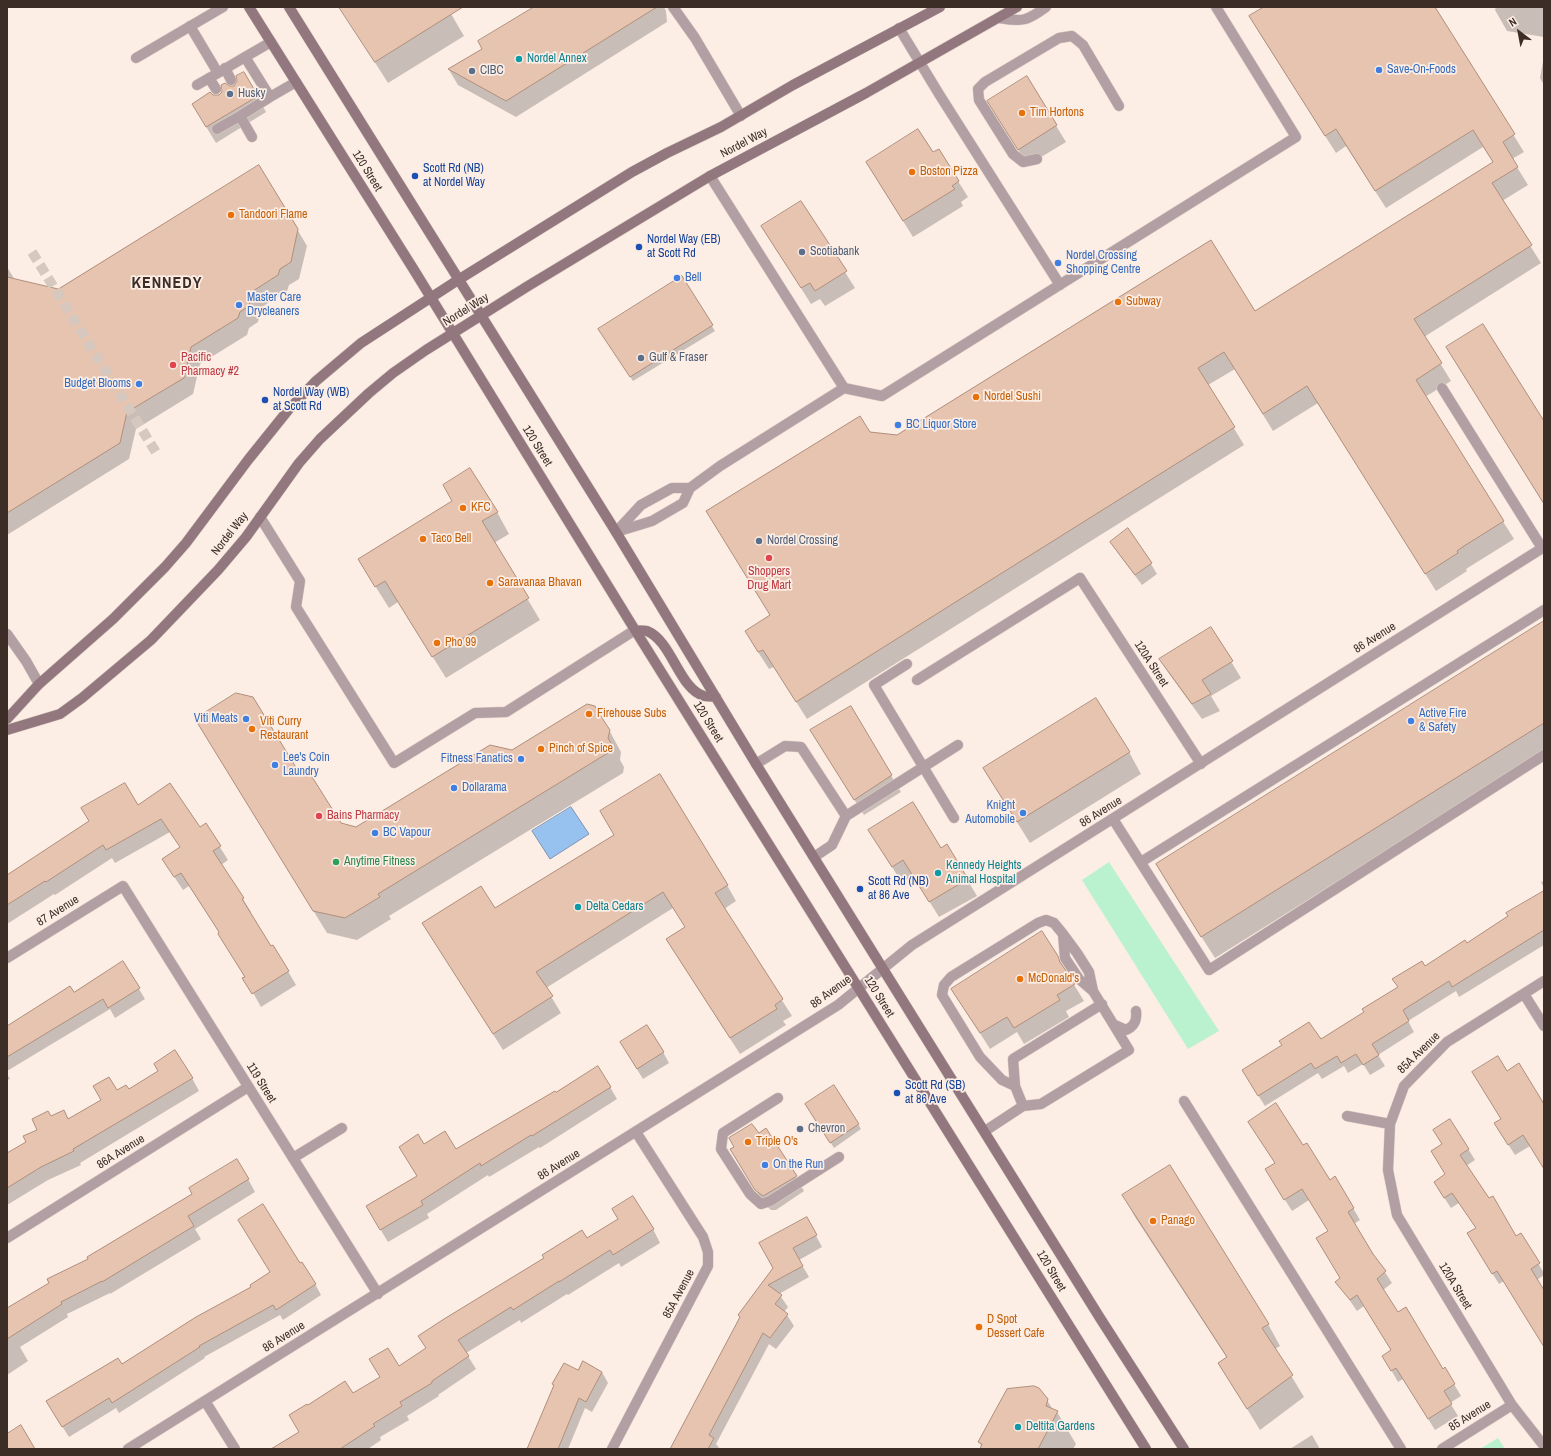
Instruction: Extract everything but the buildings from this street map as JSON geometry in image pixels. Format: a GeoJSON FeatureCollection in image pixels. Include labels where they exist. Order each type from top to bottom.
{"type":"FeatureCollection","features":[{"type":"Feature","properties":{"kind":"main road","name":"120 Street"},"geometry":{"type":"LineString","coordinates":[[249,7],[635,630],[1146,1449]]}},
{"type":"Feature","properties":{"kind":"main road","name":"120 Street"},"geometry":{"type":"LineString","coordinates":[[289,7],[616,532],[756,764],[1100,1318],[1184,1449]]}},
{"type":"Feature","properties":{"kind":"main road","name":"Nordel Way"},"geometry":{"type":"LineString","coordinates":[[7,719],[39,684],[113,619],[186,544],[267,435],[289,409],[316,381],[361,343],[458,280],[632,172],[741,116],[800,82],[940,7]]}},
{"type":"Feature","properties":{"kind":"main road","name":"Nordel Way"},"geometry":{"type":"LineString","coordinates":[[7,730],[60,714],[110,676],[151,640],[190,601],[218,570],[260,518],[299,463],[320,439],[343,416],[393,373],[535,282],[710,176],[817,120],[1000,18],[1017,7]]}},
{"type":"Feature","properties":{"kind":"main road"},"geometry":{"type":"LineString","coordinates":[[635,630],[646,631],[661,642],[689,685],[697,692],[704,696],[716,697]]}},
{"type":"Feature","properties":{"kind":"street"},"geometry":{"type":"LineString","coordinates":[[136,58],[223,7]]}},
{"type":"Feature","properties":{"kind":"street"},"geometry":{"type":"LineString","coordinates":[[673,7],[718,75],[741,116]]}},
{"type":"Feature","properties":{"kind":"street"},"geometry":{"type":"LineString","coordinates":[[1000,18],[1016,21],[1026,20],[1046,7]]}},
{"type":"Feature","properties":{"kind":"street"},"geometry":{"type":"LineString","coordinates":[[616,532],[652,522],[684,503],[690,488],[720,466],[844,388],[882,396],[1296,137],[1216,7]]}},
{"type":"Feature","properties":{"kind":"street"},"geometry":{"type":"LineString","coordinates":[[190,26],[217,73],[216,89]]}},
{"type":"Feature","properties":{"kind":"street"},"geometry":{"type":"LineString","coordinates":[[899,28],[1060,285]]}},
{"type":"Feature","properties":{"kind":"street"},"geometry":{"type":"LineString","coordinates":[[1037,159],[1023,162],[1013,154],[979,100],[978,89],[986,82],[1059,38],[1072,36],[1082,46],[1119,106]]}},
{"type":"Feature","properties":{"kind":"street"},"geometry":{"type":"LineString","coordinates":[[197,85],[271,42]]}},
{"type":"Feature","properties":{"kind":"street"},"geometry":{"type":"LineString","coordinates":[[245,57],[270,97]]}},
{"type":"Feature","properties":{"kind":"street"},"geometry":{"type":"LineString","coordinates":[[217,73],[231,80]]}},
{"type":"Feature","properties":{"kind":"street"},"geometry":{"type":"LineString","coordinates":[[217,129],[247,107],[270,97],[296,82]]}},
{"type":"Feature","properties":{"kind":"street"},"geometry":{"type":"LineString","coordinates":[[235,116],[252,137]]}},
{"type":"Feature","properties":{"kind":"street"},"geometry":{"type":"LineString","coordinates":[[710,176],[844,388]]}},
{"type":"Feature","properties":{"kind":"street"},"geometry":{"type":"LineString","coordinates":[[1442,388],[1543,547]]}},
{"type":"Feature","properties":{"kind":"street"},"geometry":{"type":"LineString","coordinates":[[616,532],[641,505],[672,488],[690,488]]}},
{"type":"Feature","properties":{"kind":"street"},"geometry":{"type":"LineString","coordinates":[[260,518],[300,581],[296,607],[394,763],[475,713],[506,712],[635,630]]}},
{"type":"Feature","properties":{"kind":"street","name":"86 Avenue"},"geometry":{"type":"LineString","coordinates":[[128,1449],[822,1016],[912,945],[1543,547]]}},
{"type":"Feature","properties":{"kind":"street","name":"120A Street"},"geometry":{"type":"LineString","coordinates":[[917,680],[1080,578],[1201,764]]}},
{"type":"Feature","properties":{"kind":"street"},"geometry":{"type":"LineString","coordinates":[[1141,862],[1544,610]]}},
{"type":"Feature","properties":{"kind":"street"},"geometry":{"type":"LineString","coordinates":[[7,634],[26,661],[39,684]]}},
{"type":"Feature","properties":{"kind":"street"},"geometry":{"type":"LineString","coordinates":[[907,664],[874,685],[954,818]]}},
{"type":"Feature","properties":{"kind":"street"},"geometry":{"type":"LineString","coordinates":[[814,857],[832,845],[846,816],[958,745]]}},
{"type":"Feature","properties":{"kind":"street"},"geometry":{"type":"LineString","coordinates":[[756,764],[785,746],[801,748],[846,816]]}},
{"type":"Feature","properties":{"kind":"street"},"geometry":{"type":"LineString","coordinates":[[1114,819],[1209,970],[1544,755]]}},
{"type":"Feature","properties":{"kind":"street","name":"87 Avenue"},"geometry":{"type":"LineString","coordinates":[[7,958],[122,886]]}},
{"type":"Feature","properties":{"kind":"street","name":"119 Street"},"geometry":{"type":"LineString","coordinates":[[122,886],[378,1294]]}},
{"type":"Feature","properties":{"kind":"street"},"geometry":{"type":"LineString","coordinates":[[985,1131],[1023,1106],[1041,1104],[1129,1050],[1093,991],[1089,972],[1077,952],[1054,923],[1046,920],[1038,923],[951,977],[944,985],[942,995],[980,1057],[1002,1080],[1016,1086]]}},
{"type":"Feature","properties":{"kind":"street","name":"85A Avenue"},"geometry":{"type":"LineString","coordinates":[[1390,1124],[1404,1086],[1447,1042],[1544,981]]}},
{"type":"Feature","properties":{"kind":"street"},"geometry":{"type":"LineString","coordinates":[[1524,994],[1544,1026]]}},
{"type":"Feature","properties":{"kind":"street"},"geometry":{"type":"LineString","coordinates":[[1023,1106],[1016,1086],[1013,1058],[1102,1004]]}},
{"type":"Feature","properties":{"kind":"street"},"geometry":{"type":"LineString","coordinates":[[1115,1025],[1126,1030],[1130,1028],[1137,1018],[1136,1011]]}},
{"type":"Feature","properties":{"kind":"street","name":"86A Avenue"},"geometry":{"type":"LineString","coordinates":[[7,1238],[248,1087]]}},
{"type":"Feature","properties":{"kind":"street"},"geometry":{"type":"LineString","coordinates":[[778,1098],[722,1133],[722,1149],[750,1194],[761,1204],[770,1201],[839,1157]]}},
{"type":"Feature","properties":{"kind":"street"},"geometry":{"type":"LineString","coordinates":[[1184,1101],[1401,1449]]}},
{"type":"Feature","properties":{"kind":"street"},"geometry":{"type":"LineString","coordinates":[[1347,1116],[1390,1124]]}},
{"type":"Feature","properties":{"kind":"street","name":"120A Street"},"geometry":{"type":"LineString","coordinates":[[1390,1124],[1388,1170],[1397,1215],[1512,1405],[1544,1446]]}},
{"type":"Feature","properties":{"kind":"street"},"geometry":{"type":"LineString","coordinates":[[293,1158],[342,1128]]}},
{"type":"Feature","properties":{"kind":"street","name":"85A Avenue"},"geometry":{"type":"LineString","coordinates":[[612,1449],[708,1266],[708,1252],[703,1237],[636,1132]]}},
{"type":"Feature","properties":{"kind":"street"},"geometry":{"type":"LineString","coordinates":[[205,1401],[235,1449]]}},
{"type":"Feature","properties":{"kind":"street","name":"85 Avenue"},"geometry":{"type":"LineString","coordinates":[[1442,1449],[1512,1405]]}},
{"type":"Feature","properties":{"kind":"green space"},"geometry":{"type":"Polygon","coordinates":[[[1109,862],[1219,1031],[1188,1049],[1082,880],[1109,862]]]}},
{"type":"Feature","properties":{"kind":"green space"},"geometry":{"type":"Polygon","coordinates":[[[1498,1438],[1505,1449],[1480,1449],[1498,1438]]]}},
{"type":"Feature","properties":{"kind":"water"},"geometry":{"type":"Polygon","coordinates":[[[571,807],[589,834],[550,859],[532,831],[571,807]]]}},
{"type":"Feature","properties":{"kind":"tunnel"},"geometry":{"type":"LineString","coordinates":[[32,252],[157,454]]}},
{"type":"Feature","properties":{"kind":"place","name":"Nordel Annex"},"geometry":{"type":"Point","coordinates":[519,59]}},
{"type":"Feature","properties":{"kind":"place","name":"Save-On-Foods"},"geometry":{"type":"Point","coordinates":[1379,70]}},
{"type":"Feature","properties":{"kind":"place","name":"CIBC"},"geometry":{"type":"Point","coordinates":[472,71]}},
{"type":"Feature","properties":{"kind":"place","name":"Husky"},"geometry":{"type":"Point","coordinates":[230,94]}},
{"type":"Feature","properties":{"kind":"place","name":"Tim Hortons"},"geometry":{"type":"Point","coordinates":[1022,113]}},
{"type":"Feature","properties":{"kind":"place","name":"Boston Pizza"},"geometry":{"type":"Point","coordinates":[912,172]}},
{"type":"Feature","properties":{"kind":"place","name":"Scott Rd (NB) at Nordel Way"},"geometry":{"type":"Point","coordinates":[415,176]}},
{"type":"Feature","properties":{"kind":"place","name":"Tandoori Flame"},"geometry":{"type":"Point","coordinates":[231,215]}},
{"type":"Feature","properties":{"kind":"place","name":"Nordel Way (EB) at Scott Rd"},"geometry":{"type":"Point","coordinates":[639,247]}},
{"type":"Feature","properties":{"kind":"place","name":"Scotiabank"},"geometry":{"type":"Point","coordinates":[802,252]}},
{"type":"Feature","properties":{"kind":"place","name":"Nordel Crossing Shopping Centre"},"geometry":{"type":"Point","coordinates":[1058,263]}},
{"type":"Feature","properties":{"kind":"place","name":"Bell"},"geometry":{"type":"Point","coordinates":[677,278]}},
{"type":"Feature","properties":{"kind":"place","name":"Subway"},"geometry":{"type":"Point","coordinates":[1118,302]}},
{"type":"Feature","properties":{"kind":"place","name":"Master Care Drycleaners"},"geometry":{"type":"Point","coordinates":[239,305]}},
{"type":"Feature","properties":{"kind":"place","name":"Gulf & Fraser"},"geometry":{"type":"Point","coordinates":[641,358]}},
{"type":"Feature","properties":{"kind":"place","name":"Pacific Pharmacy #2"},"geometry":{"type":"Point","coordinates":[173,365]}},
{"type":"Feature","properties":{"kind":"place","name":"Budget Blooms"},"geometry":{"type":"Point","coordinates":[139,384]}},
{"type":"Feature","properties":{"kind":"place","name":"Nordel Sushi"},"geometry":{"type":"Point","coordinates":[976,397]}},
{"type":"Feature","properties":{"kind":"place","name":"Nordel Way (WB) at Scott Rd"},"geometry":{"type":"Point","coordinates":[265,400]}},
{"type":"Feature","properties":{"kind":"place","name":"BC Liquor Store"},"geometry":{"type":"Point","coordinates":[898,425]}},
{"type":"Feature","properties":{"kind":"place","name":"KFC"},"geometry":{"type":"Point","coordinates":[463,508]}},
{"type":"Feature","properties":{"kind":"place","name":"Taco Bell"},"geometry":{"type":"Point","coordinates":[423,539]}},
{"type":"Feature","properties":{"kind":"place","name":"Nordel Crossing"},"geometry":{"type":"Point","coordinates":[759,541]}},
{"type":"Feature","properties":{"kind":"place","name":"Shoppers Drug Mart"},"geometry":{"type":"Point","coordinates":[769,558]}},
{"type":"Feature","properties":{"kind":"place","name":"Saravanaa Bhavan"},"geometry":{"type":"Point","coordinates":[490,583]}},
{"type":"Feature","properties":{"kind":"place","name":"Pho 99"},"geometry":{"type":"Point","coordinates":[437,643]}},
{"type":"Feature","properties":{"kind":"place","name":"Firehouse Subs"},"geometry":{"type":"Point","coordinates":[589,714]}},
{"type":"Feature","properties":{"kind":"place","name":"Viti Meats"},"geometry":{"type":"Point","coordinates":[246,719]}},
{"type":"Feature","properties":{"kind":"place","name":"Active Fire & Safety"},"geometry":{"type":"Point","coordinates":[1411,721]}},
{"type":"Feature","properties":{"kind":"place","name":"Viti Curry Restaurant"},"geometry":{"type":"Point","coordinates":[252,729]}},
{"type":"Feature","properties":{"kind":"place","name":"Pinch of Spice"},"geometry":{"type":"Point","coordinates":[541,749]}},
{"type":"Feature","properties":{"kind":"place","name":"Fitness Fanatics"},"geometry":{"type":"Point","coordinates":[521,759]}},
{"type":"Feature","properties":{"kind":"place","name":"Lee's Coin Laundry"},"geometry":{"type":"Point","coordinates":[275,765]}},
{"type":"Feature","properties":{"kind":"place","name":"Dollarama"},"geometry":{"type":"Point","coordinates":[454,788]}},
{"type":"Feature","properties":{"kind":"place","name":"Knight Automobile"},"geometry":{"type":"Point","coordinates":[1023,813]}},
{"type":"Feature","properties":{"kind":"place","name":"Bains Pharmacy"},"geometry":{"type":"Point","coordinates":[319,816]}},
{"type":"Feature","properties":{"kind":"place","name":"BC Vapour"},"geometry":{"type":"Point","coordinates":[375,833]}},
{"type":"Feature","properties":{"kind":"place","name":"Anytime Fitness"},"geometry":{"type":"Point","coordinates":[336,862]}},
{"type":"Feature","properties":{"kind":"place","name":"Kennedy Heights Animal Hospital"},"geometry":{"type":"Point","coordinates":[938,873]}},
{"type":"Feature","properties":{"kind":"place","name":"Scott Rd (NB) at 86 Ave"},"geometry":{"type":"Point","coordinates":[860,889]}},
{"type":"Feature","properties":{"kind":"place","name":"Delta Cedars"},"geometry":{"type":"Point","coordinates":[578,907]}},
{"type":"Feature","properties":{"kind":"place","name":"McDonald's"},"geometry":{"type":"Point","coordinates":[1020,979]}},
{"type":"Feature","properties":{"kind":"place","name":"Scott Rd (SB) at 86 Ave"},"geometry":{"type":"Point","coordinates":[897,1093]}},
{"type":"Feature","properties":{"kind":"place","name":"Chevron"},"geometry":{"type":"Point","coordinates":[800,1129]}},
{"type":"Feature","properties":{"kind":"place","name":"Triple O's"},"geometry":{"type":"Point","coordinates":[748,1142]}},
{"type":"Feature","properties":{"kind":"place","name":"On the Run"},"geometry":{"type":"Point","coordinates":[765,1165]}},
{"type":"Feature","properties":{"kind":"place","name":"Panago"},"geometry":{"type":"Point","coordinates":[1153,1221]}},
{"type":"Feature","properties":{"kind":"place","name":"D Spot Dessert Cafe"},"geometry":{"type":"Point","coordinates":[979,1327]}},
{"type":"Feature","properties":{"kind":"place","name":"Deltita Gardens"},"geometry":{"type":"Point","coordinates":[1018,1427]}},
{"type":"Feature","properties":{"kind":"district","name":"KENNEDY"},"geometry":{"type":"Point","coordinates":[167,284]}}]}
